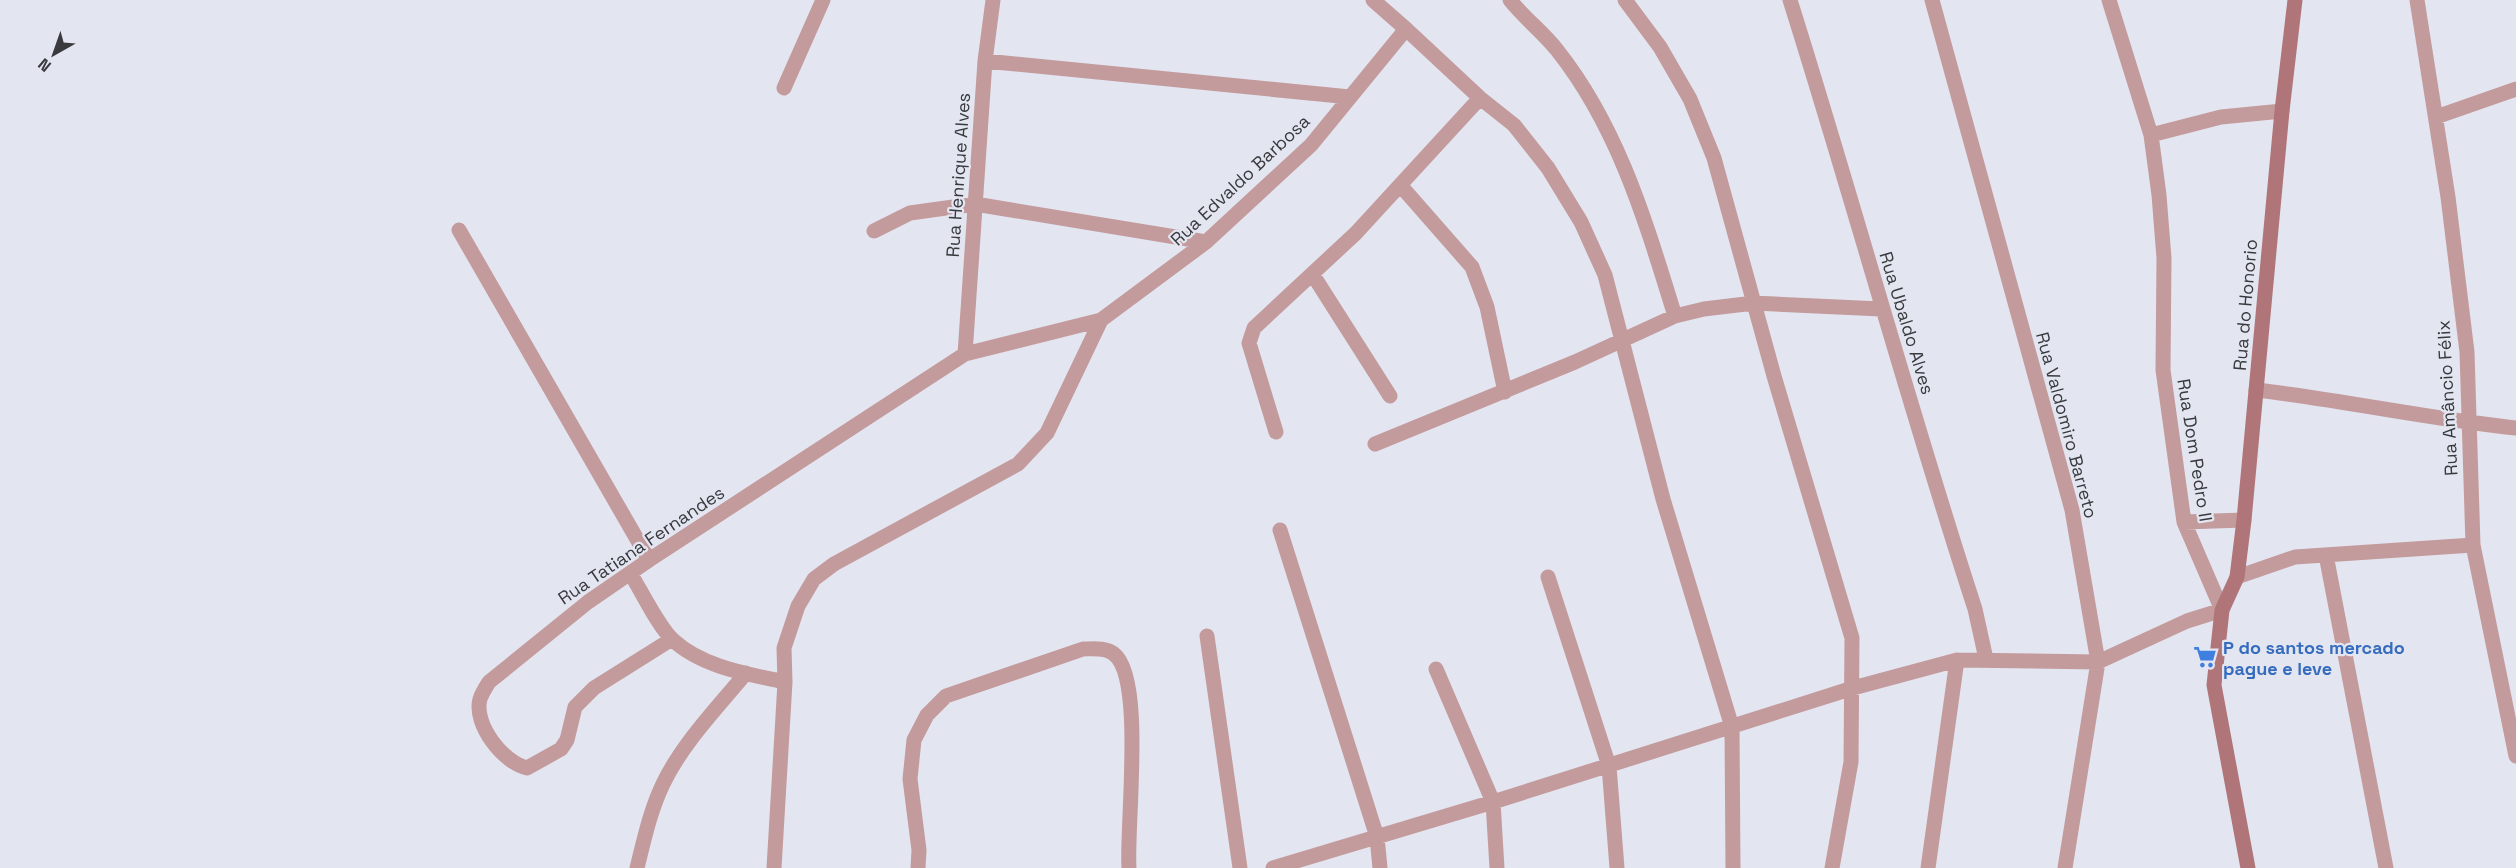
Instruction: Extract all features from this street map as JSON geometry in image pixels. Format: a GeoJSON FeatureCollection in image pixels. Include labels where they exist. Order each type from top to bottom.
{"type":"FeatureCollection","features":[{"type":"Feature","properties":{"kind":"street"},"geometry":{"type":"LineString","coordinates":[[784,88],[823,0]]}},
{"type":"Feature","properties":{"kind":"street","name":"Rua Henrique Alves"},"geometry":{"type":"LineString","coordinates":[[965,354],[985,61],[993,0]]}},
{"type":"Feature","properties":{"kind":"street"},"geometry":{"type":"LineString","coordinates":[[1373,0],[1480,98],[1514,125],[1548,168],[1581,222],[1605,276],[1624,341],[1663,499],[1732,727],[1733,868]]}},
{"type":"Feature","properties":{"kind":"street"},"geometry":{"type":"LineString","coordinates":[[1510,0],[1558,51],[1618,149],[1637,195],[1675,316]]}},
{"type":"Feature","properties":{"kind":"street"},"geometry":{"type":"LineString","coordinates":[[1625,0],[1660,47],[1690,99],[1714,158],[1852,638],[1851,762],[1833,868]]}},
{"type":"Feature","properties":{"kind":"street","name":"Rua Ubaldo Alves"},"geometry":{"type":"LineString","coordinates":[[1790,0],[1827,119],[1881,309],[1975,609],[1986,658]]}},
{"type":"Feature","properties":{"kind":"street","name":"Rua Valdomiro Barreto"},"geometry":{"type":"LineString","coordinates":[[1932,0],[2072,510],[2098,662],[2065,868]]}},
{"type":"Feature","properties":{"kind":"street","name":"Rua Dom Pedro II"},"geometry":{"type":"LineString","coordinates":[[2109,0],[2151,135],[2164,258],[2163,369],[2184,522],[2222,610],[2214,685],[2248,868]]}},
{"type":"Feature","properties":{"kind":"street","name":"Rua do Honorio"},"geometry":{"type":"LineString","coordinates":[[2222,610],[2237,577],[2244,520],[2282,111],[2295,0]]}},
{"type":"Feature","properties":{"kind":"street","name":"Rua Amâncio Félix"},"geometry":{"type":"LineString","coordinates":[[2417,0],[2436,117],[2467,352],[2473,545],[2516,756]]}},
{"type":"Feature","properties":{"kind":"street","name":"Rua Edvaldo Barbosa"},"geometry":{"type":"LineString","coordinates":[[1101,320],[1206,242],[1311,145],[1406,29]]}},
{"type":"Feature","properties":{"kind":"street"},"geometry":{"type":"LineString","coordinates":[[985,61],[1350,98]]}},
{"type":"Feature","properties":{"kind":"street"},"geometry":{"type":"LineString","coordinates":[[2436,117],[2516,89]]}},
{"type":"Feature","properties":{"kind":"street"},"geometry":{"type":"LineString","coordinates":[[1276,432],[1249,344],[1254,328],[1313,275],[1401,186],[1480,98]]}},
{"type":"Feature","properties":{"kind":"street"},"geometry":{"type":"LineString","coordinates":[[2151,135],[2221,117],[2282,111]]}},
{"type":"Feature","properties":{"kind":"street"},"geometry":{"type":"LineString","coordinates":[[1401,186],[1472,267],[1487,307],[1505,392]]}},
{"type":"Feature","properties":{"kind":"street"},"geometry":{"type":"LineString","coordinates":[[874,231],[910,213],[975,204],[1206,242]]}},
{"type":"Feature","properties":{"kind":"street"},"geometry":{"type":"LineString","coordinates":[[459,230],[649,560]]}},
{"type":"Feature","properties":{"kind":"street"},"geometry":{"type":"LineString","coordinates":[[1313,275],[1390,396]]}},
{"type":"Feature","properties":{"kind":"street"},"geometry":{"type":"LineString","coordinates":[[1375,444],[1505,392],[1624,341],[1675,316],[1704,309],[1754,303],[1881,309]]}},
{"type":"Feature","properties":{"kind":"street"},"geometry":{"type":"LineString","coordinates":[[774,868],[785,682],[784,648],[798,606],[814,579],[834,564],[1018,464],[1047,433],[1101,320]]}},
{"type":"Feature","properties":{"kind":"street","name":"Rua Tatiana Fernandes"},"geometry":{"type":"LineString","coordinates":[[672,639],[594,688],[578,703],[567,740],[561,749],[528,768],[515,766],[500,754],[480,717],[480,700],[489,682],[588,602],[965,354],[1101,320]]}},
{"type":"Feature","properties":{"kind":"street"},"geometry":{"type":"LineString","coordinates":[[2256,390],[2332,399],[2470,423],[2516,428]]}},
{"type":"Feature","properties":{"kind":"street"},"geometry":{"type":"LineString","coordinates":[[2184,522],[2244,520]]}},
{"type":"Feature","properties":{"kind":"street"},"geometry":{"type":"LineString","coordinates":[[1280,530],[1377,837],[1380,868]]}},
{"type":"Feature","properties":{"kind":"street"},"geometry":{"type":"LineString","coordinates":[[2237,577],[2295,557],[2473,545]]}},
{"type":"Feature","properties":{"kind":"street"},"geometry":{"type":"LineString","coordinates":[[2326,555],[2386,868]]}},
{"type":"Feature","properties":{"kind":"street"},"geometry":{"type":"LineString","coordinates":[[630,573],[672,639],[702,659],[785,682]]}},
{"type":"Feature","properties":{"kind":"street"},"geometry":{"type":"LineString","coordinates":[[1548,578],[1609,766],[1617,868]]}},
{"type":"Feature","properties":{"kind":"street"},"geometry":{"type":"LineString","coordinates":[[1273,868],[1609,766],[1853,688],[1957,660],[1986,658],[2098,662],[2187,621],[2222,610]]}},
{"type":"Feature","properties":{"kind":"street"},"geometry":{"type":"LineString","coordinates":[[1207,636],[1240,868]]}},
{"type":"Feature","properties":{"kind":"street"},"geometry":{"type":"LineString","coordinates":[[918,868],[919,850],[910,779],[914,740],[927,715],[946,696],[1083,649],[1112,652],[1125,670],[1132,707],[1129,868]]}},
{"type":"Feature","properties":{"kind":"street"},"geometry":{"type":"LineString","coordinates":[[1928,868],[1957,660]]}},
{"type":"Feature","properties":{"kind":"street"},"geometry":{"type":"LineString","coordinates":[[1436,669],[1493,802],[1497,868]]}},
{"type":"Feature","properties":{"kind":"street"},"geometry":{"type":"LineString","coordinates":[[637,868],[647,824],[663,784],[702,726],[746,673]]}},
{"type":"Feature","properties":{"kind":"place","name":"P do santos mercado pague e leve"},"geometry":{"type":"Point","coordinates":[2205,657]}}]}
